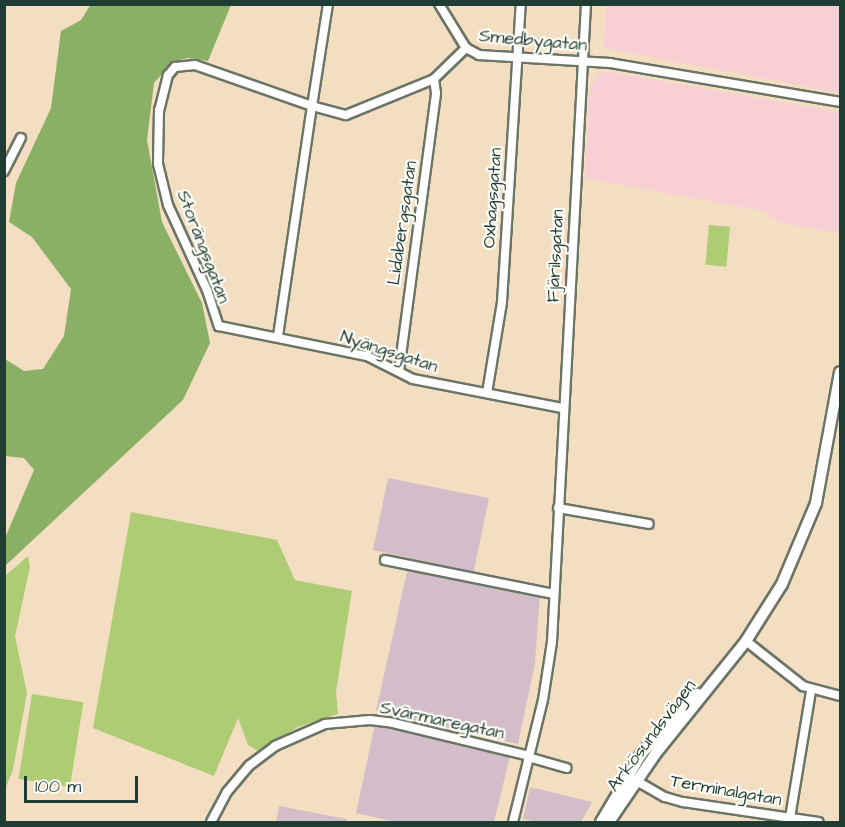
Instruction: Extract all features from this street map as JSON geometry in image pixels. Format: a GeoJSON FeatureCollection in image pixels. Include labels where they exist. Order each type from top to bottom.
{"type":"FeatureCollection","features":[{"type":"Feature","properties":{"kind":"main road","name":"Arkösundsvägen"},"geometry":{"type":"LineString","coordinates":[[602,822],[662,729],[722,670],[746,640],[777,592],[808,527],[828,456],[840,372]]}},
{"type":"Feature","properties":{"kind":"main road","name":"Arkösundsvägen"},"geometry":{"type":"LineString","coordinates":[[609,822],[631,777]]}},
{"type":"Feature","properties":{"kind":"street"},"geometry":{"type":"LineString","coordinates":[[278,336],[328,4]]}},
{"type":"Feature","properties":{"kind":"street"},"geometry":{"type":"LineString","coordinates":[[439,4],[466,48]]}},
{"type":"Feature","properties":{"kind":"street","name":"Oxhagsgatan"},"geometry":{"type":"LineString","coordinates":[[487,393],[502,302],[521,4]]}},
{"type":"Feature","properties":{"kind":"street","name":"Fjärilsgatan"},"geometry":{"type":"LineString","coordinates":[[513,822],[549,674],[586,4]]}},
{"type":"Feature","properties":{"kind":"street","name":"Smedbygatan"},"geometry":{"type":"LineString","coordinates":[[312,106],[346,115],[434,79],[466,48],[479,55],[583,61],[840,102]]}},
{"type":"Feature","properties":{"kind":"street","name":"Storängsgatan"},"geometry":{"type":"LineString","coordinates":[[278,336],[225,328],[215,320],[207,290],[168,205],[158,164],[159,110],[168,75],[174,67],[195,64],[312,106]]}},
{"type":"Feature","properties":{"kind":"street","name":"Lidabergsgatan"},"geometry":{"type":"LineString","coordinates":[[399,371],[436,93],[434,79]]}},
{"type":"Feature","properties":{"kind":"street"},"geometry":{"type":"LineString","coordinates":[[4,171],[21,138]]}},
{"type":"Feature","properties":{"kind":"street","name":"Nyängsgatan"},"geometry":{"type":"LineString","coordinates":[[278,336],[367,356],[413,378],[562,408]]}},
{"type":"Feature","properties":{"kind":"street"},"geometry":{"type":"LineString","coordinates":[[558,508],[649,524]]}},
{"type":"Feature","properties":{"kind":"street"},"geometry":{"type":"LineString","coordinates":[[385,560],[554,594]]}},
{"type":"Feature","properties":{"kind":"street"},"geometry":{"type":"LineString","coordinates":[[746,640],[811,691],[840,696]]}},
{"type":"Feature","properties":{"kind":"street","name":"Terminalgatan"},"geometry":{"type":"LineString","coordinates":[[790,818],[811,691]]}},
{"type":"Feature","properties":{"kind":"street","name":"Svärmaregatan"},"geometry":{"type":"LineString","coordinates":[[211,822],[226,792],[250,765],[275,746],[325,724],[370,720],[393,723],[529,756],[566,768]]}},
{"type":"Feature","properties":{"kind":"street","name":"Terminalgatan"},"geometry":{"type":"LineString","coordinates":[[631,777],[665,797],[683,802],[819,822]]}},
{"type":"Feature","properties":{"kind":"shaded area"},"geometry":{"type":"Polygon","coordinates":[[[606,5],[840,5],[840,93],[604,48],[606,5]]]}},
{"type":"Feature","properties":{"kind":"shaded area"},"geometry":{"type":"Polygon","coordinates":[[[610,72],[840,112],[840,233],[778,222],[764,211],[585,178],[589,92],[597,73],[610,72]]]}},
{"type":"Feature","properties":{"kind":"shaded area"},"geometry":{"type":"Polygon","coordinates":[[[388,478],[489,498],[472,580],[540,593],[535,663],[518,744],[376,711],[410,558],[373,550],[388,478]]]}},
{"type":"Feature","properties":{"kind":"shaded area"},"geometry":{"type":"Polygon","coordinates":[[[375,724],[510,756],[494,822],[395,822],[356,813],[375,724]]]}},
{"type":"Feature","properties":{"kind":"shaded area"},"geometry":{"type":"Polygon","coordinates":[[[530,787],[592,802],[581,822],[537,822],[523,819],[530,787]]]}},
{"type":"Feature","properties":{"kind":"shaded area"},"geometry":{"type":"Polygon","coordinates":[[[279,806],[347,819],[346,822],[276,822],[279,806]]]}},
{"type":"Feature","properties":{"kind":"green space"},"geometry":{"type":"Polygon","coordinates":[[[91,4],[231,5],[208,61],[188,58],[173,62],[154,83],[147,140],[162,222],[202,303],[210,343],[183,400],[5,566],[5,538],[34,470],[24,458],[5,456],[5,359],[24,371],[43,369],[64,336],[71,289],[32,237],[9,222],[16,183],[51,108],[61,31],[81,20],[91,4]]]}},
{"type":"Feature","properties":{"kind":"green space"},"geometry":{"type":"Polygon","coordinates":[[[709,225],[730,227],[726,267],[706,265],[709,225]]]}},
{"type":"Feature","properties":{"kind":"green space"},"geometry":{"type":"Polygon","coordinates":[[[131,512],[277,540],[295,580],[352,591],[336,692],[338,714],[298,727],[258,751],[248,745],[238,718],[214,776],[93,728],[131,512]]]}},
{"type":"Feature","properties":{"kind":"green space"},"geometry":{"type":"Polygon","coordinates":[[[28,556],[30,567],[15,636],[27,693],[13,770],[5,789],[5,576],[28,556]]]}},
{"type":"Feature","properties":{"kind":"green space"},"geometry":{"type":"Polygon","coordinates":[[[32,694],[83,702],[70,787],[19,779],[32,694]]]}}]}
